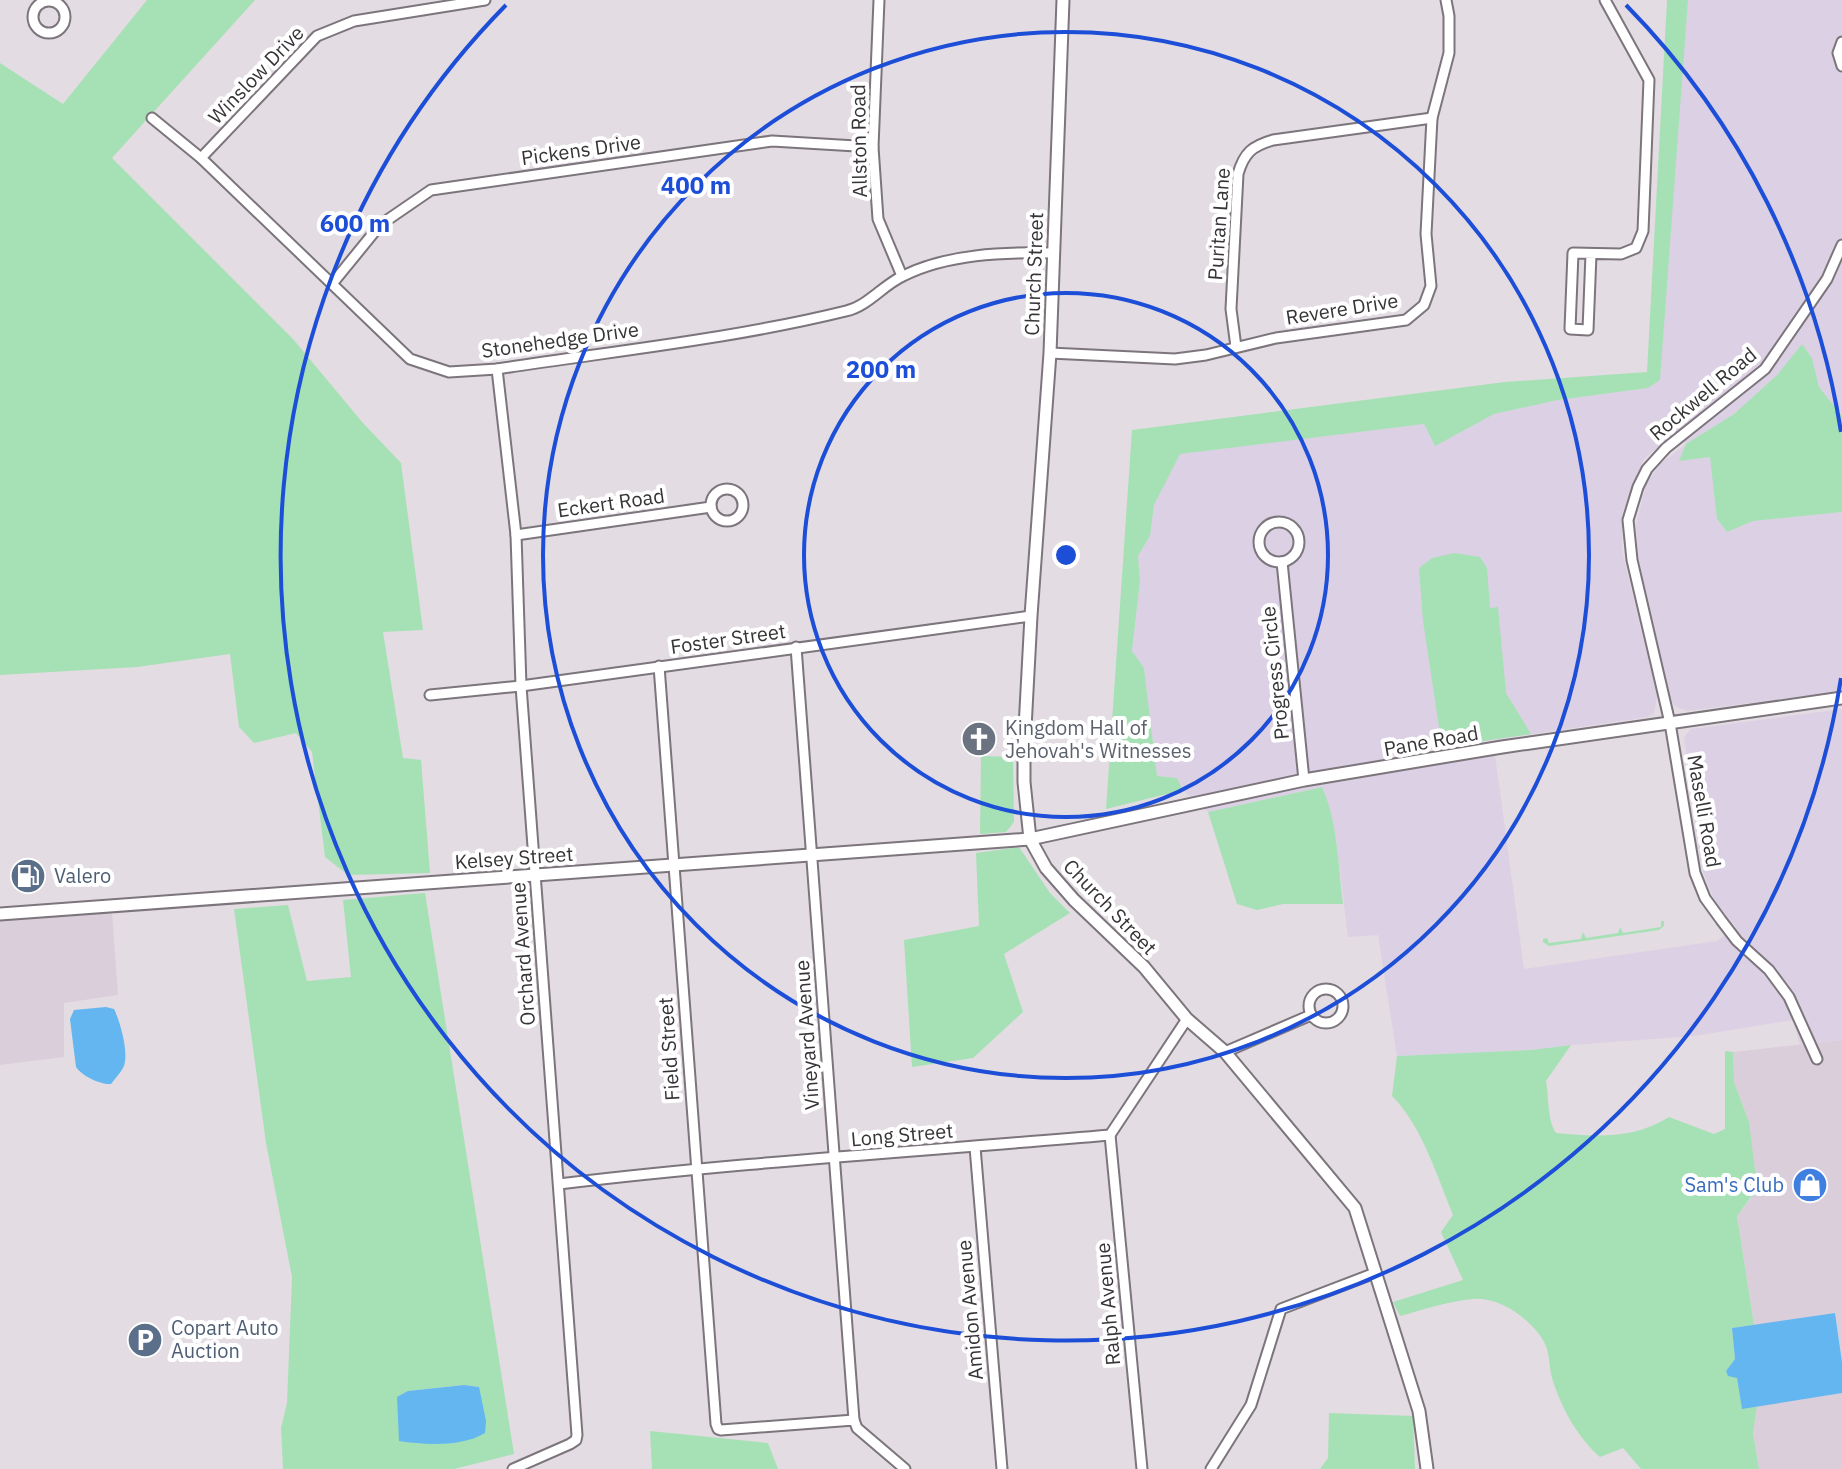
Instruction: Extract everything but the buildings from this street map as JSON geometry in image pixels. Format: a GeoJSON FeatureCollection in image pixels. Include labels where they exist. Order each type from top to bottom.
{"type":"FeatureCollection","features":[{"type":"Feature","properties":{"kind":"street","name":"Winslow Drive"},"geometry":{"type":"LineString","coordinates":[[201,158],[317,36],[354,21],[485,0]]}},
{"type":"Feature","properties":{"kind":"street","name":"Allston Road"},"geometry":{"type":"LineString","coordinates":[[879,0],[873,147],[878,219],[902,276]]}},
{"type":"Feature","properties":{"kind":"street","name":"Church Street"},"geometry":{"type":"LineString","coordinates":[[1063,0],[1050,353],[1024,747],[1030,839],[1046,868],[1074,900],[1144,967],[1187,1019],[1225,1052],[1355,1208],[1419,1411],[1427,1469]]}},
{"type":"Feature","properties":{"kind":"street","name":"Revere Drive"},"geometry":{"type":"LineString","coordinates":[[1050,353],[1175,359],[1276,338],[1406,320],[1424,305],[1431,286],[1426,234],[1432,118],[1449,53],[1446,0]]}},
{"type":"Feature","properties":{"kind":"street"},"geometry":{"type":"LineString","coordinates":[[1591,254],[1588,330],[1570,329],[1573,253],[1621,254],[1636,248],[1643,231],[1649,80],[1605,0]]}},
{"type":"Feature","properties":{"kind":"street"},"geometry":{"type":"LineString","coordinates":[[1842,42],[1838,53],[1842,66]]}},
{"type":"Feature","properties":{"kind":"street","name":"Stonehedge Drive"},"geometry":{"type":"LineString","coordinates":[[152,118],[201,158],[410,359],[449,372],[497,369],[796,324],[855,309],[902,276],[963,257],[1011,252],[1052,253]]}},
{"type":"Feature","properties":{"kind":"street","name":"Puritan Lane"},"geometry":{"type":"LineString","coordinates":[[1236,347],[1231,309],[1238,174],[1243,158],[1254,145],[1432,118]]}},
{"type":"Feature","properties":{"kind":"street","name":"Pickens Drive"},"geometry":{"type":"LineString","coordinates":[[332,284],[380,225],[431,190],[772,141],[873,147]]}},
{"type":"Feature","properties":{"kind":"street","name":"Rockwell Road"},"geometry":{"type":"LineString","coordinates":[[1670,723],[1632,560],[1628,534],[1631,506],[1647,469],[1655,459],[1765,369],[1827,279],[1842,245]]}},
{"type":"Feature","properties":{"kind":"street","name":"Orchard Avenue"},"geometry":{"type":"LineString","coordinates":[[497,369],[516,535],[521,686],[576,1440],[513,1469]]}},
{"type":"Feature","properties":{"kind":"street","name":"Eckert Road"},"geometry":{"type":"LineString","coordinates":[[516,535],[711,507]]}},
{"type":"Feature","properties":{"kind":"street","name":"Progress Circle"},"geometry":{"type":"LineString","coordinates":[[1274,522],[1290,525],[1299,540],[1296,552],[1282,562],[1265,557],[1259,543],[1261,532],[1274,522]]}},
{"type":"Feature","properties":{"kind":"street","name":"Progress Circle"},"geometry":{"type":"LineString","coordinates":[[1282,562],[1304,780]]}},
{"type":"Feature","properties":{"kind":"street","name":"Foster Street"},"geometry":{"type":"LineString","coordinates":[[430,695],[521,686],[1031,616]]}},
{"type":"Feature","properties":{"kind":"street","name":"Vineyard Avenue"},"geometry":{"type":"LineString","coordinates":[[796,647],[854,1420]]}},
{"type":"Feature","properties":{"kind":"street","name":"Field Street"},"geometry":{"type":"LineString","coordinates":[[659,666],[718,1429],[854,1420]]}},
{"type":"Feature","properties":{"kind":"street","name":"Pane Road"},"geometry":{"type":"LineString","coordinates":[[1030,839],[1304,780],[1502,747],[1842,698]]}},
{"type":"Feature","properties":{"kind":"street","name":"Maselli Road"},"geometry":{"type":"LineString","coordinates":[[1670,723],[1699,885],[1737,941],[1769,970],[1789,997],[1817,1059]]}},
{"type":"Feature","properties":{"kind":"street","name":"Kelsey Street"},"geometry":{"type":"LineString","coordinates":[[0,914],[1030,839]]}},
{"type":"Feature","properties":{"kind":"street"},"geometry":{"type":"LineString","coordinates":[[1225,1052],[1311,1015]]}},
{"type":"Feature","properties":{"kind":"street"},"geometry":{"type":"LineString","coordinates":[[1110,1135],[1187,1019]]}},
{"type":"Feature","properties":{"kind":"street","name":"Long Street"},"geometry":{"type":"LineString","coordinates":[[559,1184],[697,1167],[834,1159],[1110,1135]]}},
{"type":"Feature","properties":{"kind":"street","name":"Ralph Avenue"},"geometry":{"type":"LineString","coordinates":[[1110,1135],[1142,1469]]}},
{"type":"Feature","properties":{"kind":"street","name":"Amidon Avenue"},"geometry":{"type":"LineString","coordinates":[[975,1147],[1002,1469]]}},
{"type":"Feature","properties":{"kind":"street"},"geometry":{"type":"LineString","coordinates":[[1211,1469],[1251,1405],[1281,1309],[1375,1273]]}},
{"type":"Feature","properties":{"kind":"street"},"geometry":{"type":"LineString","coordinates":[[854,1420],[857,1428],[905,1469]]}},
{"type":"Feature","properties":{"kind":"shaded area"},"geometry":{"type":"Polygon","coordinates":[[[1688,0],[1842,0],[1842,416],[1819,387],[1811,356],[1802,345],[1777,375],[1734,414],[1686,444],[1674,433],[1644,459],[1622,514],[1622,551],[1657,696],[1654,713],[1648,717],[1389,755],[1395,768],[1495,755],[1524,969],[1717,941],[1736,927],[1715,902],[1701,866],[1684,737],[1691,729],[1842,709],[1842,1040],[1800,1044],[1793,1020],[1694,1036],[1531,1050],[1397,1056],[1378,935],[1348,937],[1336,838],[1323,787],[1208,812],[1183,790],[1177,778],[1157,776],[1144,668],[1132,652],[1140,581],[1138,556],[1150,536],[1154,505],[1179,454],[1424,424],[1435,445],[1494,414],[1558,400],[1648,388],[1688,0]]]}},
{"type":"Feature","properties":{"kind":"shaded area"},"geometry":{"type":"Polygon","coordinates":[[[1686,444],[1680,460],[1711,457],[1717,519],[1727,532],[1752,521],[1842,512],[1842,691],[1687,711],[1675,706],[1669,696],[1638,555],[1636,525],[1646,485],[1660,464],[1686,444]]]}},
{"type":"Feature","properties":{"kind":"shaded area"},"geometry":{"type":"Polygon","coordinates":[[[112,912],[118,995],[64,1003],[64,1057],[0,1065],[0,921],[112,912]]]}},
{"type":"Feature","properties":{"kind":"shaded area"},"geometry":{"type":"Polygon","coordinates":[[[1842,1040],[1842,1362],[1835,1313],[1754,1325],[1737,1216],[1752,1197],[1749,1122],[1734,1082],[1733,1052],[1842,1040]]]}},
{"type":"Feature","properties":{"kind":"shaded area"},"geometry":{"type":"Polygon","coordinates":[[[1842,1393],[1842,1469],[1759,1469],[1753,1433],[1757,1406],[1842,1393]]]}},
{"type":"Feature","properties":{"kind":"green space"},"geometry":{"type":"Polygon","coordinates":[[[147,0],[255,0],[112,158],[293,339],[401,463],[423,630],[383,632],[403,758],[421,760],[430,873],[348,875],[325,857],[312,752],[296,733],[254,743],[239,727],[230,654],[137,667],[0,675],[0,63],[63,104],[147,0]]]}},
{"type":"Feature","properties":{"kind":"green space"},"geometry":{"type":"Polygon","coordinates":[[[1667,0],[1688,0],[1660,380],[1648,388],[1558,400],[1494,414],[1435,446],[1424,424],[1180,454],[1154,505],[1150,536],[1138,556],[1140,581],[1132,651],[1144,668],[1157,776],[1177,778],[1183,790],[1106,809],[1132,430],[1505,382],[1647,372],[1667,0]]]}},
{"type":"Feature","properties":{"kind":"green space"},"geometry":{"type":"Polygon","coordinates":[[[1802,344],[1812,358],[1819,387],[1842,416],[1842,512],[1753,521],[1727,532],[1717,519],[1710,457],[1679,461],[1686,444],[1734,414],[1777,375],[1802,344]]]}},
{"type":"Feature","properties":{"kind":"green space"},"geometry":{"type":"Polygon","coordinates":[[[1455,553],[1480,557],[1487,568],[1490,608],[1498,607],[1506,693],[1531,734],[1442,747],[1423,621],[1419,568],[1432,558],[1455,553]]]}},
{"type":"Feature","properties":{"kind":"green space"},"geometry":{"type":"Polygon","coordinates":[[[981,756],[1013,757],[1014,822],[1006,832],[980,834],[981,756]]]}},
{"type":"Feature","properties":{"kind":"green space"},"geometry":{"type":"Polygon","coordinates":[[[1322,787],[1334,830],[1343,904],[1283,904],[1257,910],[1237,904],[1208,812],[1322,787]]]}},
{"type":"Feature","properties":{"kind":"green space"},"geometry":{"type":"Polygon","coordinates":[[[1019,847],[1050,893],[1070,913],[1004,954],[1023,1012],[973,1058],[912,1067],[904,940],[979,926],[976,853],[1019,847]]]}},
{"type":"Feature","properties":{"kind":"green space"},"geometry":{"type":"Polygon","coordinates":[[[425,893],[514,1454],[454,1469],[283,1469],[281,1428],[287,1403],[292,1277],[266,1143],[234,909],[288,905],[307,981],[351,977],[343,900],[425,893]],[[464,1385],[408,1391],[399,1441],[444,1443],[478,1387],[464,1385]]]}},
{"type":"Feature","properties":{"kind":"green space"},"geometry":{"type":"Polygon","coordinates":[[[1661,921],[1664,921],[1664,926],[1659,930],[1549,946],[1543,942],[1547,938],[1549,943],[1581,939],[1583,932],[1586,938],[1618,933],[1620,927],[1623,933],[1661,927],[1661,921]]]}},
{"type":"Feature","properties":{"kind":"green space"},"geometry":{"type":"Polygon","coordinates":[[[1571,1045],[1546,1081],[1550,1115],[1556,1133],[1615,1135],[1642,1129],[1669,1117],[1714,1134],[1725,1129],[1725,1051],[1733,1052],[1734,1082],[1749,1122],[1758,1194],[1751,1197],[1737,1216],[1754,1325],[1732,1328],[1735,1359],[1730,1366],[1737,1378],[1743,1408],[1757,1406],[1753,1433],[1759,1469],[1641,1469],[1623,1448],[1600,1457],[1571,1421],[1552,1378],[1546,1346],[1523,1317],[1503,1305],[1483,1299],[1454,1302],[1400,1316],[1393,1302],[1463,1280],[1441,1232],[1453,1215],[1435,1168],[1412,1121],[1392,1096],[1397,1056],[1531,1050],[1571,1045]]]}},
{"type":"Feature","properties":{"kind":"green space"},"geometry":{"type":"Polygon","coordinates":[[[1329,1413],[1413,1416],[1415,1469],[1320,1469],[1328,1458],[1329,1413]]]}},
{"type":"Feature","properties":{"kind":"green space"},"geometry":{"type":"Polygon","coordinates":[[[650,1431],[768,1443],[778,1469],[652,1469],[650,1431]]]}},
{"type":"Feature","properties":{"kind":"water"},"geometry":{"type":"Polygon","coordinates":[[[114,1009],[116,1014],[125,1055],[123,1068],[111,1084],[92,1079],[76,1067],[70,1019],[74,1010],[114,1009]]]}},
{"type":"Feature","properties":{"kind":"water"},"geometry":{"type":"Polygon","coordinates":[[[1835,1313],[1842,1362],[1842,1393],[1742,1409],[1737,1378],[1728,1376],[1726,1371],[1735,1359],[1732,1328],[1835,1313]]]}},
{"type":"Feature","properties":{"kind":"water"},"geometry":{"type":"Polygon","coordinates":[[[464,1385],[479,1387],[486,1421],[485,1433],[455,1443],[399,1441],[397,1397],[408,1391],[464,1385]]]}},
{"type":"Feature","properties":{"kind":"place","name":"Kingdom Hall of Jehovah's Witnesses"},"geometry":{"type":"Point","coordinates":[979,739]}},
{"type":"Feature","properties":{"kind":"place","name":"Valero"},"geometry":{"type":"Point","coordinates":[28,876]}},
{"type":"Feature","properties":{"kind":"place","name":"Sam's Club"},"geometry":{"type":"Point","coordinates":[1810,1185]}},
{"type":"Feature","properties":{"kind":"place","name":"Copart Auto Auction"},"geometry":{"type":"Point","coordinates":[145,1340]}}]}
